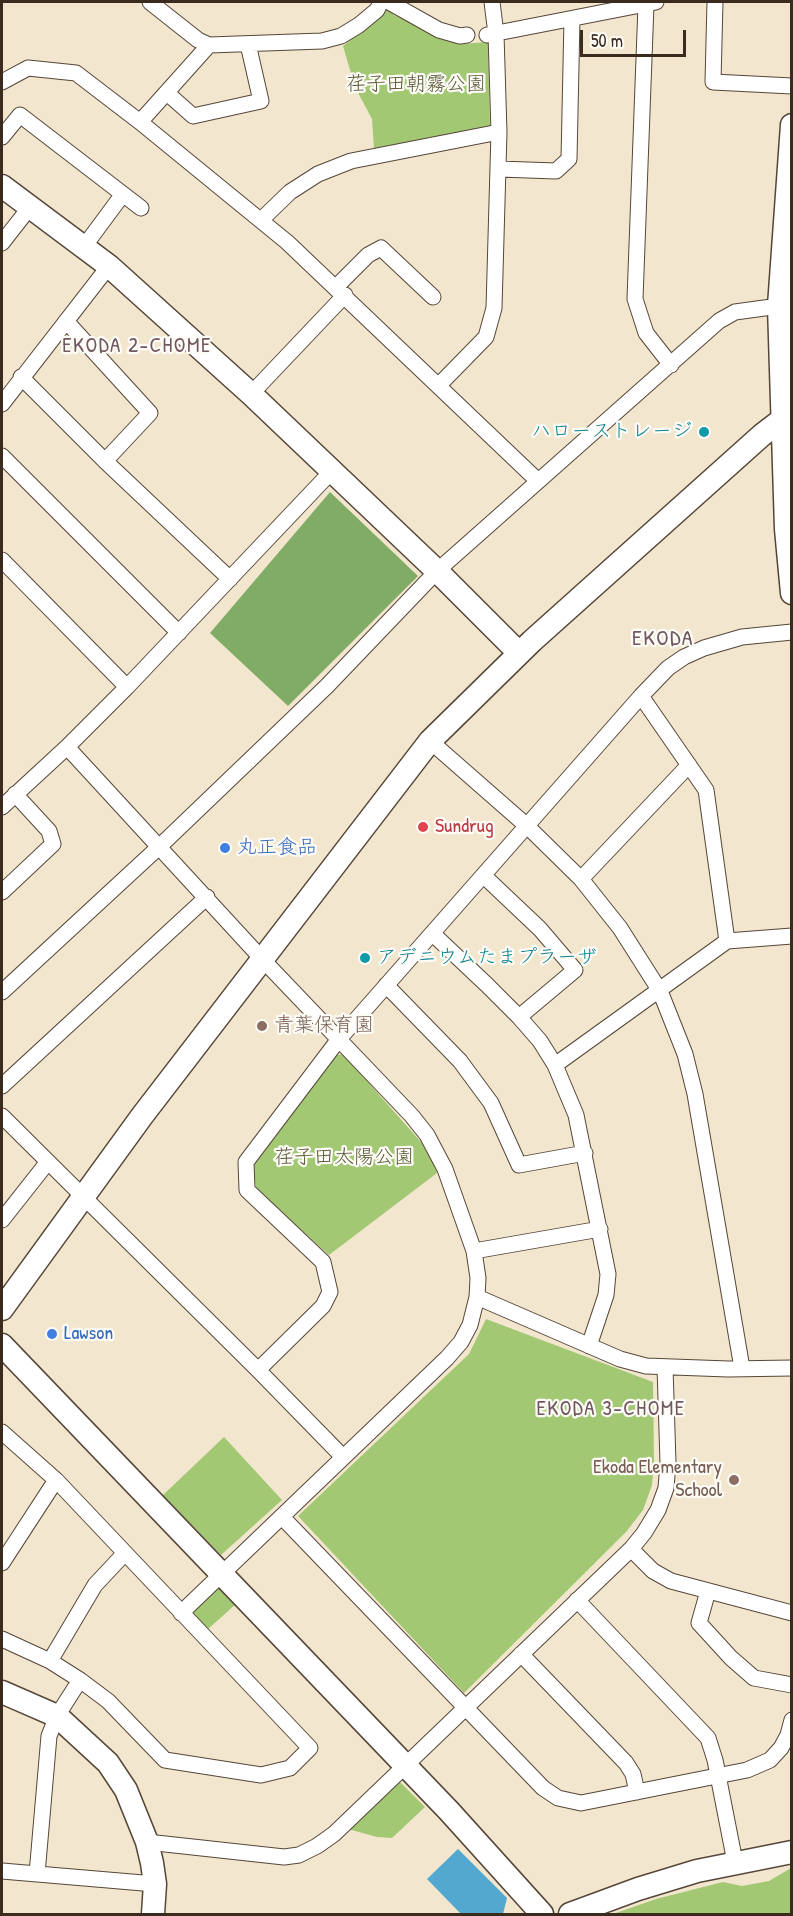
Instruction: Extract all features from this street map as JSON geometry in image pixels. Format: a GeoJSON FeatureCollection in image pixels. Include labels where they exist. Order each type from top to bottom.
{"type":"FeatureCollection","features":[{"type":"Feature","properties":{"kind":"street"},"geometry":{"type":"LineString","coordinates":[[150,2],[198,40],[209,45],[322,41],[341,36],[359,25],[376,10],[381,2]]}},
{"type":"Feature","properties":{"kind":"street"},"geometry":{"type":"LineString","coordinates":[[390,2],[439,30],[460,36],[467,35]]}},
{"type":"Feature","properties":{"kind":"street"},"geometry":{"type":"LineString","coordinates":[[439,385],[486,337],[494,308],[499,132],[491,34],[492,2]]}},
{"type":"Feature","properties":{"kind":"street"},"geometry":{"type":"LineString","coordinates":[[715,2],[713,82],[792,86]]}},
{"type":"Feature","properties":{"kind":"street"},"geometry":{"type":"LineString","coordinates":[[491,34],[651,3],[635,299],[646,333],[670,365]]}},
{"type":"Feature","properties":{"kind":"street"},"geometry":{"type":"LineString","coordinates":[[499,169],[556,171],[569,159],[572,19]]}},
{"type":"Feature","properties":{"kind":"street"},"geometry":{"type":"LineString","coordinates":[[166,93],[193,116],[261,101],[248,44]]}},
{"type":"Feature","properties":{"kind":"street"},"geometry":{"type":"LineString","coordinates":[[140,122],[209,45]]}},
{"type":"Feature","properties":{"kind":"street"},"geometry":{"type":"LineString","coordinates":[[2,82],[28,68],[76,73],[287,242],[538,481]]}},
{"type":"Feature","properties":{"kind":"street"},"geometry":{"type":"LineString","coordinates":[[2,137],[20,115],[141,208]]}},
{"type":"Feature","properties":{"kind":"street"},"geometry":{"type":"LineString","coordinates":[[792,125],[779,306],[787,416],[786,529],[792,593]]}},
{"type":"Feature","properties":{"kind":"street"},"geometry":{"type":"LineString","coordinates":[[261,220],[290,192],[318,174],[351,160],[499,132]]}},
{"type":"Feature","properties":{"kind":"street"},"geometry":{"type":"LineString","coordinates":[[2,186],[109,266],[251,394],[438,572],[519,653]]}},
{"type":"Feature","properties":{"kind":"street"},"geometry":{"type":"LineString","coordinates":[[83,248],[123,194]]}},
{"type":"Feature","properties":{"kind":"street"},"geometry":{"type":"LineString","coordinates":[[2,243],[30,207]]}},
{"type":"Feature","properties":{"kind":"street"},"geometry":{"type":"LineString","coordinates":[[251,394],[368,255],[381,248],[433,297]]}},
{"type":"Feature","properties":{"kind":"street"},"geometry":{"type":"LineString","coordinates":[[2,404],[109,266]]}},
{"type":"Feature","properties":{"kind":"street"},"geometry":{"type":"LineString","coordinates":[[2,992],[327,686],[438,572],[719,321],[735,312],[779,306]]}},
{"type":"Feature","properties":{"kind":"street"},"geometry":{"type":"LineString","coordinates":[[66,321],[150,413],[105,461]]}},
{"type":"Feature","properties":{"kind":"street"},"geometry":{"type":"LineString","coordinates":[[21,377],[105,461],[230,579]]}},
{"type":"Feature","properties":{"kind":"street"},"geometry":{"type":"LineString","coordinates":[[2,1309],[142,1116],[430,741],[519,653],[787,416]]}},
{"type":"Feature","properties":{"kind":"street"},"geometry":{"type":"LineString","coordinates":[[2,456],[179,633]]}},
{"type":"Feature","properties":{"kind":"street"},"geometry":{"type":"LineString","coordinates":[[2,807],[127,687],[332,471]]}},
{"type":"Feature","properties":{"kind":"street"},"geometry":{"type":"LineString","coordinates":[[2,560],[127,687]]}},
{"type":"Feature","properties":{"kind":"street"},"geometry":{"type":"LineString","coordinates":[[258,1370],[323,1306],[330,1292],[323,1262],[247,1190],[246,1162],[339,1039],[668,668],[684,657],[704,648],[742,637],[792,632]]}},
{"type":"Feature","properties":{"kind":"street"},"geometry":{"type":"LineString","coordinates":[[641,696],[706,790],[726,941]]}},
{"type":"Feature","properties":{"kind":"street"},"geometry":{"type":"LineString","coordinates":[[430,741],[527,826],[581,879],[621,928],[660,991],[685,1054],[695,1094],[742,1368]]}},
{"type":"Feature","properties":{"kind":"street"},"geometry":{"type":"LineString","coordinates":[[67,747],[263,960],[412,1116],[427,1135],[446,1169],[474,1251],[478,1278],[477,1297],[470,1325],[461,1342],[447,1358],[181,1613]]}},
{"type":"Feature","properties":{"kind":"street"},"geometry":{"type":"LineString","coordinates":[[581,879],[689,765]]}},
{"type":"Feature","properties":{"kind":"street"},"geometry":{"type":"LineString","coordinates":[[2,892],[53,844],[50,831],[15,794]]}},
{"type":"Feature","properties":{"kind":"street"},"geometry":{"type":"LineString","coordinates":[[484,876],[540,929],[575,970],[519,1017]]}},
{"type":"Feature","properties":{"kind":"street"},"geometry":{"type":"LineString","coordinates":[[2,1086],[207,897]]}},
{"type":"Feature","properties":{"kind":"street"},"geometry":{"type":"LineString","coordinates":[[433,934],[519,1017],[540,1041],[555,1065],[576,1114],[608,1274],[606,1295],[589,1346]]}},
{"type":"Feature","properties":{"kind":"street"},"geometry":{"type":"LineString","coordinates":[[555,1065],[726,941],[792,936]]}},
{"type":"Feature","properties":{"kind":"street"},"geometry":{"type":"LineString","coordinates":[[386,985],[460,1061],[491,1103],[519,1165],[585,1153]]}},
{"type":"Feature","properties":{"kind":"street"},"geometry":{"type":"LineString","coordinates":[[2,1116],[343,1457]]}},
{"type":"Feature","properties":{"kind":"street"},"geometry":{"type":"LineString","coordinates":[[2,1220],[47,1163]]}},
{"type":"Feature","properties":{"kind":"street"},"geometry":{"type":"LineString","coordinates":[[474,1251],[600,1229]]}},
{"type":"Feature","properties":{"kind":"street"},"geometry":{"type":"LineString","coordinates":[[477,1297],[620,1359],[646,1366],[792,1368]]}},
{"type":"Feature","properties":{"kind":"street"},"geometry":{"type":"LineString","coordinates":[[2,1346],[448,1811],[542,1914]]}},
{"type":"Feature","properties":{"kind":"street"},"geometry":{"type":"LineString","coordinates":[[147,1842],[284,1857],[299,1855],[334,1834],[631,1549],[644,1533],[658,1510],[666,1488],[668,1463],[665,1367]]}},
{"type":"Feature","properties":{"kind":"street"},"geometry":{"type":"LineString","coordinates":[[2,1432],[56,1480],[310,1748],[290,1768],[261,1775],[165,1760],[108,1701],[80,1680],[50,1661],[2,1639]]}},
{"type":"Feature","properties":{"kind":"street"},"geometry":{"type":"LineString","coordinates":[[2,1563],[56,1480]]}},
{"type":"Feature","properties":{"kind":"street"},"geometry":{"type":"LineString","coordinates":[[282,1517],[543,1788],[558,1798],[580,1803],[747,1770],[770,1760],[781,1748],[792,1720]]}},
{"type":"Feature","properties":{"kind":"street"},"geometry":{"type":"LineString","coordinates":[[631,1549],[653,1571],[671,1581],[792,1613]]}},
{"type":"Feature","properties":{"kind":"street"},"geometry":{"type":"LineString","coordinates":[[50,1661],[95,1585],[125,1553]]}},
{"type":"Feature","properties":{"kind":"street"},"geometry":{"type":"LineString","coordinates":[[708,1591],[699,1623],[731,1658],[754,1678],[792,1685]]}},
{"type":"Feature","properties":{"kind":"street"},"geometry":{"type":"LineString","coordinates":[[577,1600],[708,1738],[719,1776],[735,1862]]}},
{"type":"Feature","properties":{"kind":"street"},"geometry":{"type":"LineString","coordinates":[[521,1654],[626,1763],[633,1774],[637,1792]]}},
{"type":"Feature","properties":{"kind":"street"},"geometry":{"type":"LineString","coordinates":[[37,1874],[49,1736],[57,1716],[80,1680]]}},
{"type":"Feature","properties":{"kind":"street"},"geometry":{"type":"LineString","coordinates":[[2,1692],[57,1716],[108,1763],[126,1790],[147,1842],[155,1884],[153,1914]]}},
{"type":"Feature","properties":{"kind":"street"},"geometry":{"type":"LineString","coordinates":[[570,1914],[645,1887],[735,1862],[792,1852]]}},
{"type":"Feature","properties":{"kind":"street"},"geometry":{"type":"LineString","coordinates":[[2,1871],[155,1884]]}},
{"type":"Feature","properties":{"kind":"green space","name":"荏子田朝霧公園"},"geometry":{"type":"Polygon","coordinates":[[[388,9],[394,15],[461,44],[488,42],[490,127],[374,149],[372,119],[355,87],[343,46],[388,9]]]}},
{"type":"Feature","properties":{"kind":"green space"},"geometry":{"type":"Polygon","coordinates":[[[330,492],[418,576],[288,706],[210,633],[330,492]]]}},
{"type":"Feature","properties":{"kind":"green space","name":"荏子田太陽公園"},"geometry":{"type":"Polygon","coordinates":[[[343,1054],[428,1150],[437,1173],[329,1255],[257,1190],[251,1166],[337,1055],[343,1054]]]}},
{"type":"Feature","properties":{"kind":"green space"},"geometry":{"type":"Polygon","coordinates":[[[486,1319],[653,1382],[654,1461],[652,1485],[643,1510],[626,1532],[464,1693],[298,1516],[469,1354],[486,1319]]]}},
{"type":"Feature","properties":{"kind":"green space"},"geometry":{"type":"Polygon","coordinates":[[[224,1437],[282,1500],[221,1555],[163,1495],[224,1437]]]}},
{"type":"Feature","properties":{"kind":"green space"},"geometry":{"type":"Polygon","coordinates":[[[219,1586],[236,1604],[207,1630],[191,1612],[219,1586]]]}},
{"type":"Feature","properties":{"kind":"green space"},"geometry":{"type":"Polygon","coordinates":[[[400,1782],[425,1807],[392,1838],[377,1837],[348,1829],[400,1782]]]}},
{"type":"Feature","properties":{"kind":"green space"},"geometry":{"type":"Polygon","coordinates":[[[791,1868],[791,1914],[613,1914],[656,1899],[723,1882],[742,1886],[769,1881],[791,1868]]]}},
{"type":"Feature","properties":{"kind":"water"},"geometry":{"type":"Polygon","coordinates":[[[458,1849],[507,1898],[503,1914],[461,1914],[427,1879],[458,1849]]]}},
{"type":"Feature","properties":{"kind":"place","name":"ハローストレージ"},"geometry":{"type":"Point","coordinates":[704,432]}},
{"type":"Feature","properties":{"kind":"place","name":"Sundrug"},"geometry":{"type":"Point","coordinates":[423,827]}},
{"type":"Feature","properties":{"kind":"place","name":"丸正食品"},"geometry":{"type":"Point","coordinates":[225,848]}},
{"type":"Feature","properties":{"kind":"place","name":"アデニウムたまプラーザ"},"geometry":{"type":"Point","coordinates":[365,958]}},
{"type":"Feature","properties":{"kind":"place","name":"青葉保育園"},"geometry":{"type":"Point","coordinates":[262,1026]}},
{"type":"Feature","properties":{"kind":"place","name":"Lawson"},"geometry":{"type":"Point","coordinates":[52,1334]}},
{"type":"Feature","properties":{"kind":"place","name":"Ekoda Elementary School"},"geometry":{"type":"Point","coordinates":[734,1480]}},
{"type":"Feature","properties":{"kind":"district","name":"EKODA 2-CHOME"},"geometry":{"type":"Point","coordinates":[137,346]}},
{"type":"Feature","properties":{"kind":"district","name":"EKODA"},"geometry":{"type":"Point","coordinates":[663,639]}},
{"type":"Feature","properties":{"kind":"district","name":"EKODA 3-CHOME"},"geometry":{"type":"Point","coordinates":[611,1409]}}]}
